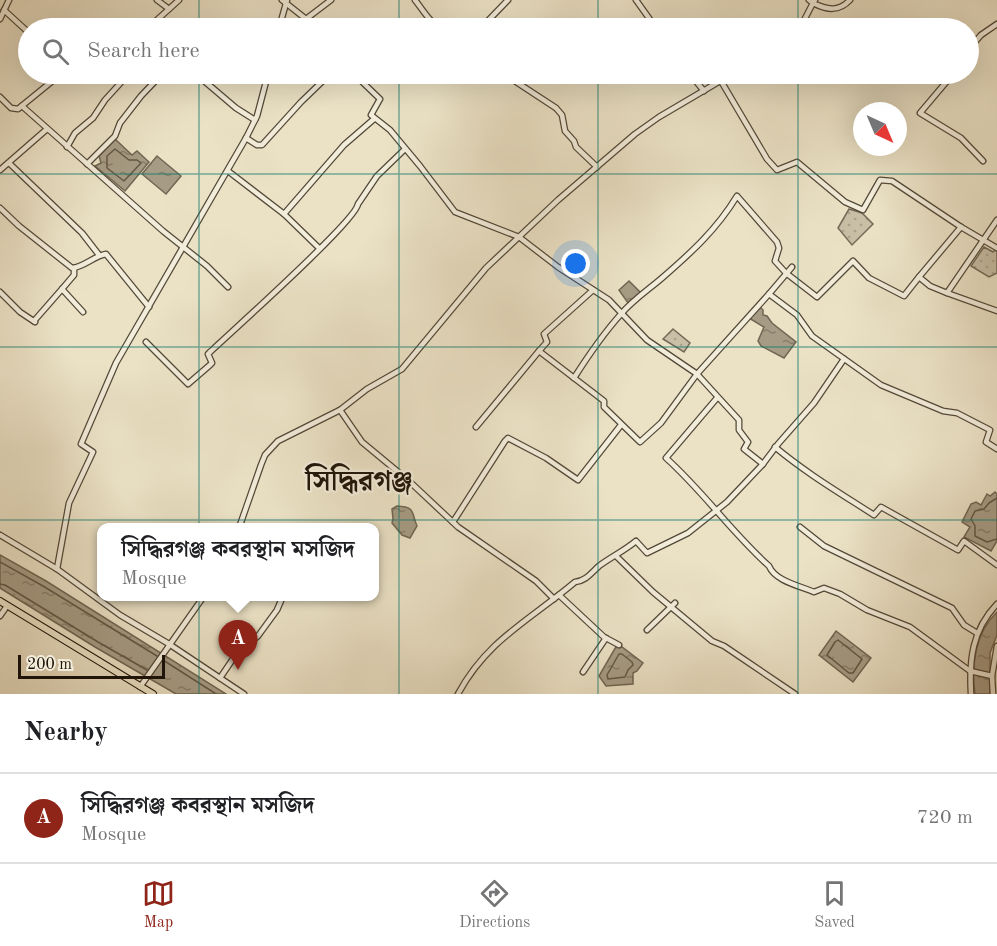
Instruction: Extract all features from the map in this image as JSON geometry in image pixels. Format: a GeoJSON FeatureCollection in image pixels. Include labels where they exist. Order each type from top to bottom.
{"type":"FeatureCollection","features":[{"type":"Feature","properties":{"kind":"main road"},"geometry":{"type":"LineString","coordinates":[[0,601],[153,694]]}},
{"type":"Feature","properties":{"kind":"street"},"geometry":{"type":"LineString","coordinates":[[0,19],[9,0]]}},
{"type":"Feature","properties":{"kind":"street"},"geometry":{"type":"LineString","coordinates":[[157,0],[169,9]]}},
{"type":"Feature","properties":{"kind":"street"},"geometry":{"type":"LineString","coordinates":[[159,18],[179,0]]}},
{"type":"Feature","properties":{"kind":"street"},"geometry":{"type":"LineString","coordinates":[[307,18],[331,0]]}},
{"type":"Feature","properties":{"kind":"street"},"geometry":{"type":"LineString","coordinates":[[415,0],[428,18]]}},
{"type":"Feature","properties":{"kind":"street"},"geometry":{"type":"LineString","coordinates":[[491,18],[508,0]]}},
{"type":"Feature","properties":{"kind":"street"},"geometry":{"type":"LineString","coordinates":[[636,0],[649,18]]}},
{"type":"Feature","properties":{"kind":"street"},"geometry":{"type":"LineString","coordinates":[[805,18],[813,1],[836,9],[844,7],[850,0]]}},
{"type":"Feature","properties":{"kind":"street"},"geometry":{"type":"LineString","coordinates":[[281,18],[285,1],[305,18]]}},
{"type":"Feature","properties":{"kind":"street"},"geometry":{"type":"LineString","coordinates":[[4,10],[18,23]]}},
{"type":"Feature","properties":{"kind":"street"},"geometry":{"type":"LineString","coordinates":[[979,38],[997,24]]}},
{"type":"Feature","properties":{"kind":"street"},"geometry":{"type":"LineString","coordinates":[[0,97],[15,110],[49,84]]}},
{"type":"Feature","properties":{"kind":"street"},"geometry":{"type":"LineString","coordinates":[[67,147],[75,133],[93,118],[120,84]]}},
{"type":"Feature","properties":{"kind":"street"},"geometry":{"type":"LineString","coordinates":[[87,164],[115,135],[120,123],[153,84]]}},
{"type":"Feature","properties":{"kind":"street"},"geometry":{"type":"LineString","coordinates":[[207,84],[236,108],[255,120]]}},
{"type":"Feature","properties":{"kind":"street"},"geometry":{"type":"LineString","coordinates":[[57,569],[69,503],[93,452],[81,444],[116,363],[246,138],[255,120],[265,84]]}},
{"type":"Feature","properties":{"kind":"street"},"geometry":{"type":"LineString","coordinates":[[246,138],[257,145],[262,145],[319,84]]}},
{"type":"Feature","properties":{"kind":"street"},"geometry":{"type":"LineString","coordinates":[[364,84],[380,99],[371,115],[390,130],[454,212],[519,237],[609,300],[647,340],[697,374],[739,420],[739,430],[748,442],[744,448],[763,464]]}},
{"type":"Feature","properties":{"kind":"street"},"geometry":{"type":"LineString","coordinates":[[519,84],[556,108],[562,115],[565,131],[576,147],[597,167]]}},
{"type":"Feature","properties":{"kind":"street"},"geometry":{"type":"LineString","coordinates":[[698,84],[704,91]]}},
{"type":"Feature","properties":{"kind":"street"},"geometry":{"type":"LineString","coordinates":[[241,523],[261,465],[271,448],[290,433],[340,410],[367,389],[407,364],[457,301],[519,237],[635,134],[659,117],[717,84]]}},
{"type":"Feature","properties":{"kind":"street"},"geometry":{"type":"LineString","coordinates":[[724,84],[767,159],[777,170],[797,162],[845,202],[863,210],[880,180],[892,181],[997,248]]}},
{"type":"Feature","properties":{"kind":"street"},"geometry":{"type":"LineString","coordinates":[[944,84],[920,112],[961,138],[983,161]]}},
{"type":"Feature","properties":{"kind":"street"},"geometry":{"type":"LineString","coordinates":[[22,106],[207,266],[228,287]]}},
{"type":"Feature","properties":{"kind":"street"},"geometry":{"type":"LineString","coordinates":[[284,213],[344,145],[374,119]]}},
{"type":"Feature","properties":{"kind":"street"},"geometry":{"type":"LineString","coordinates":[[0,170],[47,129]]}},
{"type":"Feature","properties":{"kind":"street"},"geometry":{"type":"LineString","coordinates":[[146,342],[188,384],[212,363],[208,354],[299,270],[357,209],[377,176],[405,149]]}},
{"type":"Feature","properties":{"kind":"street"},"geometry":{"type":"LineString","coordinates":[[9,163],[82,233],[99,255]]}},
{"type":"Feature","properties":{"kind":"street"},"geometry":{"type":"LineString","coordinates":[[228,171],[284,213],[320,248]]}},
{"type":"Feature","properties":{"kind":"street"},"geometry":{"type":"LineString","coordinates":[[574,378],[588,355],[621,314],[699,245],[721,222],[737,196],[777,242],[779,248],[775,261],[786,273],[817,297],[853,261],[869,278],[904,296],[961,227]]}},
{"type":"Feature","properties":{"kind":"street"},"geometry":{"type":"LineString","coordinates":[[0,208],[19,226],[74,268],[75,275],[35,321],[20,312],[0,292]]}},
{"type":"Feature","properties":{"kind":"street"},"geometry":{"type":"LineString","coordinates":[[947,293],[997,220]]}},
{"type":"Feature","properties":{"kind":"street"},"geometry":{"type":"LineString","coordinates":[[74,268],[99,255],[106,254],[149,307]]}},
{"type":"Feature","properties":{"kind":"street"},"geometry":{"type":"LineString","coordinates":[[539,351],[604,401],[604,407],[640,442],[661,423],[697,374],[792,267]]}},
{"type":"Feature","properties":{"kind":"street"},"geometry":{"type":"LineString","coordinates":[[919,278],[930,286],[997,311]]}},
{"type":"Feature","properties":{"kind":"street"},"geometry":{"type":"LineString","coordinates":[[62,289],[83,312]]}},
{"type":"Feature","properties":{"kind":"street"},"geometry":{"type":"LineString","coordinates":[[476,426],[547,342],[544,334],[593,290]]}},
{"type":"Feature","properties":{"kind":"street"},"geometry":{"type":"LineString","coordinates":[[769,294],[797,315],[812,336],[881,385],[943,411],[957,413],[990,430],[986,442],[997,449]]}},
{"type":"Feature","properties":{"kind":"street"},"geometry":{"type":"LineString","coordinates":[[458,694],[468,675],[495,643],[575,582],[585,580],[600,566],[636,541],[647,553],[688,533],[727,502],[763,464],[814,403],[844,359]]}},
{"type":"Feature","properties":{"kind":"street"},"geometry":{"type":"LineString","coordinates":[[717,398],[666,458],[688,478],[715,511],[769,566],[771,571],[781,579],[814,592],[824,588],[832,590],[867,609],[910,627],[970,671],[992,676]]}},
{"type":"Feature","properties":{"kind":"street"},"geometry":{"type":"LineString","coordinates":[[340,410],[362,442],[453,522],[536,581],[606,638],[619,645]]}},
{"type":"Feature","properties":{"kind":"street"},"geometry":{"type":"LineString","coordinates":[[453,522],[508,438],[546,458],[578,480],[621,425]]}},
{"type":"Feature","properties":{"kind":"street"},"geometry":{"type":"LineString","coordinates":[[775,447],[805,471],[874,515],[881,507],[958,550],[964,541],[997,565]]}},
{"type":"Feature","properties":{"kind":"street"},"geometry":{"type":"LineString","coordinates":[[800,527],[825,546],[952,608],[964,625],[977,633]]}},
{"type":"Feature","properties":{"kind":"street"},"geometry":{"type":"LineString","coordinates":[[0,536],[57,569],[97,598]]}},
{"type":"Feature","properties":{"kind":"street"},"geometry":{"type":"LineString","coordinates":[[616,556],[712,641],[724,646],[795,694]]}},
{"type":"Feature","properties":{"kind":"street"},"geometry":{"type":"LineString","coordinates":[[101,601],[244,694]]}},
{"type":"Feature","properties":{"kind":"street"},"geometry":{"type":"LineString","coordinates":[[140,687],[201,601]]}},
{"type":"Feature","properties":{"kind":"street"},"geometry":{"type":"LineString","coordinates":[[220,678],[237,653],[258,636],[281,601]]}},
{"type":"Feature","properties":{"kind":"street"},"geometry":{"type":"LineString","coordinates":[[971,694],[970,658],[977,633],[997,604]]}},
{"type":"Feature","properties":{"kind":"street"},"geometry":{"type":"LineString","coordinates":[[647,630],[673,605]]}},
{"type":"Feature","properties":{"kind":"street"},"geometry":{"type":"LineString","coordinates":[[0,616],[8,606]]}},
{"type":"Feature","properties":{"kind":"street"},"geometry":{"type":"LineString","coordinates":[[583,672],[606,638]]}},
{"type":"Feature","properties":{"kind":"street"},"geometry":{"type":"LineString","coordinates":[[993,694],[992,676],[997,646]]}},
{"type":"Feature","properties":{"kind":"shaded area"},"geometry":{"type":"Polygon","coordinates":[[[849,209],[862,213],[873,224],[852,245],[838,228],[849,209]]]}},
{"type":"Feature","properties":{"kind":"shaded area"},"geometry":{"type":"Polygon","coordinates":[[[984,247],[993,252],[997,251],[997,273],[989,277],[971,266],[984,247]]]}},
{"type":"Feature","properties":{"kind":"shaded area"},"geometry":{"type":"Polygon","coordinates":[[[673,329],[690,343],[684,352],[663,339],[673,329]]]}},
{"type":"Feature","properties":{"kind":"water"},"geometry":{"type":"Polygon","coordinates":[[[115,139],[132,155],[137,151],[149,162],[125,191],[95,166],[101,163],[99,156],[115,139]]]}},
{"type":"Feature","properties":{"kind":"water"},"geometry":{"type":"Polygon","coordinates":[[[157,156],[181,176],[166,194],[142,174],[157,156]]]}},
{"type":"Feature","properties":{"kind":"water"},"geometry":{"type":"Polygon","coordinates":[[[629,281],[641,293],[628,303],[619,290],[629,281]]]}},
{"type":"Feature","properties":{"kind":"water"},"geometry":{"type":"Polygon","coordinates":[[[759,306],[763,310],[763,315],[796,342],[784,358],[761,346],[758,341],[764,327],[749,318],[759,306]]]}},
{"type":"Feature","properties":{"kind":"water"},"geometry":{"type":"Polygon","coordinates":[[[995,492],[997,494],[997,541],[991,551],[964,537],[970,527],[962,522],[971,504],[976,502],[981,505],[987,494],[990,496],[995,492]]]}},
{"type":"Feature","properties":{"kind":"water"},"geometry":{"type":"Polygon","coordinates":[[[397,506],[410,509],[413,514],[417,526],[410,538],[402,535],[392,523],[392,509],[397,506]]]}},
{"type":"Feature","properties":{"kind":"water"},"geometry":{"type":"Polygon","coordinates":[[[0,555],[46,581],[226,694],[176,694],[95,647],[0,588],[0,555]]]}},
{"type":"Feature","properties":{"kind":"water"},"geometry":{"type":"Polygon","coordinates":[[[997,612],[997,635],[990,653],[990,694],[975,694],[976,650],[984,630],[997,612]]]}},
{"type":"Feature","properties":{"kind":"water"},"geometry":{"type":"Polygon","coordinates":[[[836,631],[871,658],[853,682],[819,655],[836,631]]]}},
{"type":"Feature","properties":{"kind":"water"},"geometry":{"type":"Polygon","coordinates":[[[617,645],[643,663],[633,673],[633,684],[606,686],[599,676],[617,645]]]}},
{"type":"Feature","properties":{"kind":"place","name":"সিদ্ধিরগঞ্জ কবরস্থান মসজিদ"},"geometry":{"type":"Point","coordinates":[238,670]}},
{"type":"Feature","properties":{"kind":"district","name":"সিদ্ধিরগঞ্জ"},"geometry":{"type":"Point","coordinates":[359,483]}}]}
